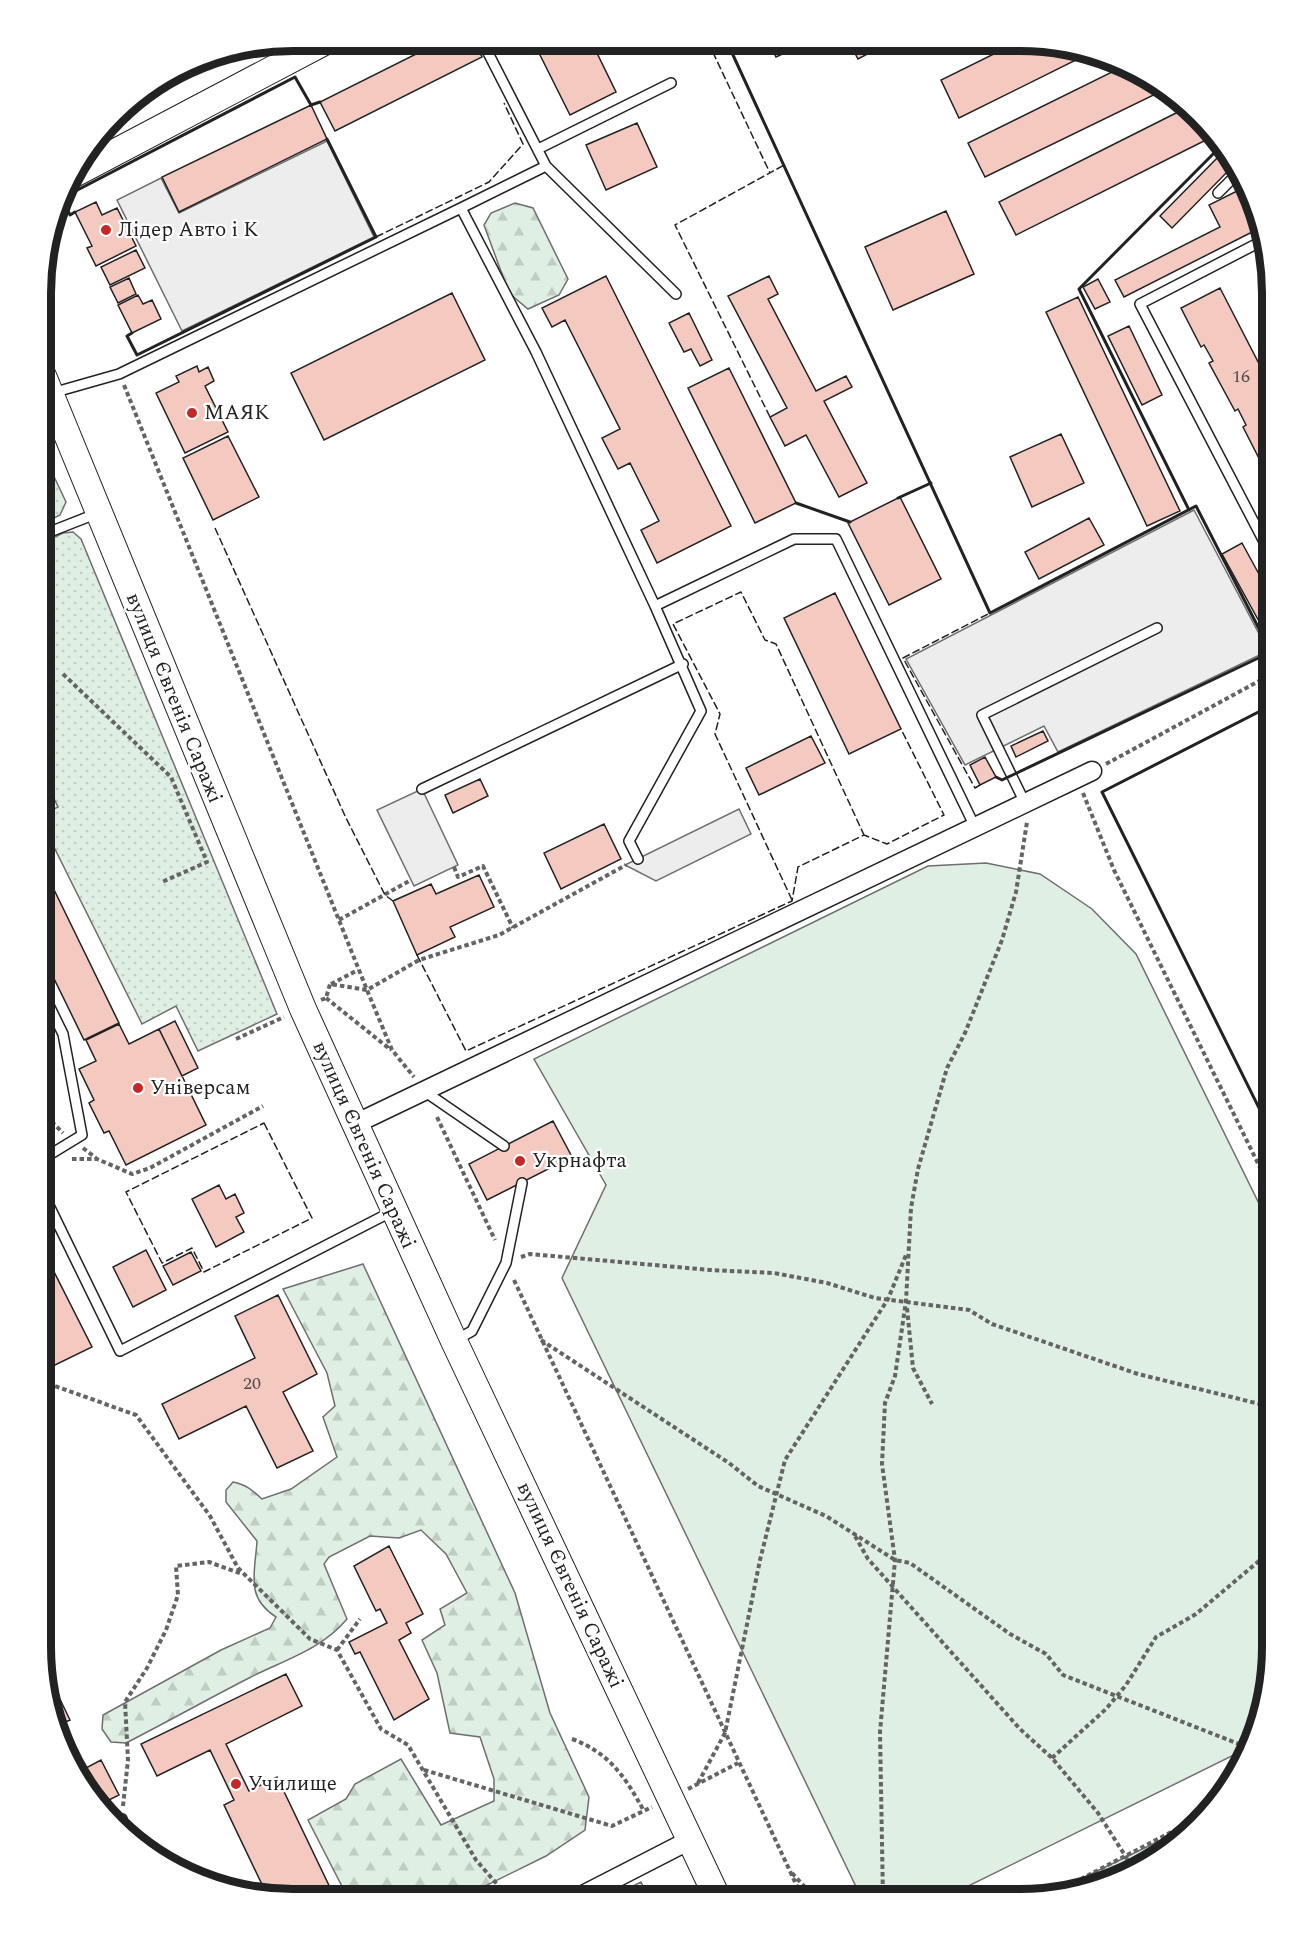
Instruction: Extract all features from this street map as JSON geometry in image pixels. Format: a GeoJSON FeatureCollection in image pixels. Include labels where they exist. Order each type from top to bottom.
{"type":"FeatureCollection","features":[{"type":"Feature","properties":{"kind":"main road"},"geometry":{"type":"LineString","coordinates":[[86,168],[307,51]]}},
{"type":"Feature","properties":{"kind":"main road","name":"вулиця Євгенія Саражі"},"geometry":{"type":"LineString","coordinates":[[51,397],[303,1009],[454,1341],[713,1889]]}},
{"type":"Feature","properties":{"kind":"street"},"geometry":{"type":"LineString","coordinates":[[355,1124],[1085,775]]}},
{"type":"Feature","properties":{"kind":"street"},"geometry":{"type":"LineString","coordinates":[[595,1889],[690,1840]]}},
{"type":"Feature","properties":{"kind":"lane"},"geometry":{"type":"LineString","coordinates":[[487,51],[546,166],[676,294]]}},
{"type":"Feature","properties":{"kind":"lane"},"geometry":{"type":"LineString","coordinates":[[538,149],[671,83]]}},
{"type":"Feature","properties":{"kind":"lane"},"geometry":{"type":"LineString","coordinates":[[51,384],[119,374],[546,166]]}},
{"type":"Feature","properties":{"kind":"lane"},"geometry":{"type":"LineString","coordinates":[[1218,193],[1233,178]]}},
{"type":"Feature","properties":{"kind":"lane"},"geometry":{"type":"LineString","coordinates":[[461,208],[536,352],[683,664],[701,711],[629,841],[638,858]]}},
{"type":"Feature","properties":{"kind":"lane"},"geometry":{"type":"LineString","coordinates":[[1257,244],[1140,304],[1262,538]]}},
{"type":"Feature","properties":{"kind":"lane"},"geometry":{"type":"LineString","coordinates":[[51,531],[98,513]]}},
{"type":"Feature","properties":{"kind":"lane"},"geometry":{"type":"LineString","coordinates":[[655,606],[794,539],[836,539],[975,827]]}},
{"type":"Feature","properties":{"kind":"lane"},"geometry":{"type":"LineString","coordinates":[[1027,802],[982,715],[1157,628]]}},
{"type":"Feature","properties":{"kind":"lane"},"geometry":{"type":"LineString","coordinates":[[422,789],[683,664]]}},
{"type":"Feature","properties":{"kind":"lane"},"geometry":{"type":"LineString","coordinates":[[51,1009],[63,1034],[82,1135],[51,1155]]}},
{"type":"Feature","properties":{"kind":"lane"},"geometry":{"type":"LineString","coordinates":[[424,1091],[504,1146]]}},
{"type":"Feature","properties":{"kind":"lane"},"geometry":{"type":"LineString","coordinates":[[454,1341],[472,1331],[506,1263],[522,1183]]}},
{"type":"Feature","properties":{"kind":"lane"},"geometry":{"type":"LineString","coordinates":[[51,1210],[120,1351],[394,1211]]}},
{"type":"Feature","properties":{"kind":"path"},"geometry":{"type":"LineString","coordinates":[[119,374],[392,1050]]}},
{"type":"Feature","properties":{"kind":"path"},"geometry":{"type":"LineString","coordinates":[[63,674],[171,777],[207,862],[162,882]]}},
{"type":"Feature","properties":{"kind":"path"},"geometry":{"type":"LineString","coordinates":[[1262,679],[1085,775],[1114,870],[1262,1172]]}},
{"type":"Feature","properties":{"kind":"path"},"geometry":{"type":"LineString","coordinates":[[883,1889],[880,1732],[895,1560],[882,1464],[885,1403],[895,1376],[906,1301],[911,1208],[918,1169],[947,1068],[965,1033],[1002,940],[1016,892],[1027,802]]}},
{"type":"Feature","properties":{"kind":"path"},"geometry":{"type":"LineString","coordinates":[[367,990],[419,960],[499,935],[638,858]]}},
{"type":"Feature","properties":{"kind":"path"},"geometry":{"type":"LineString","coordinates":[[454,867],[458,877],[483,866],[513,928]]}},
{"type":"Feature","properties":{"kind":"path"},"geometry":{"type":"LineString","coordinates":[[339,920],[411,879]]}},
{"type":"Feature","properties":{"kind":"path"},"geometry":{"type":"LineString","coordinates":[[330,984],[358,970]]}},
{"type":"Feature","properties":{"kind":"path"},"geometry":{"type":"LineString","coordinates":[[326,998],[392,1050],[424,1091],[798,1889]]}},
{"type":"Feature","properties":{"kind":"path"},"geometry":{"type":"LineString","coordinates":[[51,1160],[97,1159],[132,1174],[150,1168],[263,1106]]}},
{"type":"Feature","properties":{"kind":"path"},"geometry":{"type":"LineString","coordinates":[[698,1783],[725,1732],[785,1460],[888,1299],[908,1250]]}},
{"type":"Feature","properties":{"kind":"path"},"geometry":{"type":"LineString","coordinates":[[506,1263],[530,1254],[774,1273],[888,1299],[969,1310],[992,1323],[1138,1374],[1262,1405]]}},
{"type":"Feature","properties":{"kind":"path"},"geometry":{"type":"LineString","coordinates":[[906,1301],[913,1368],[932,1404]]}},
{"type":"Feature","properties":{"kind":"path"},"geometry":{"type":"LineString","coordinates":[[540,1340],[729,1463],[758,1486],[826,1516],[895,1560],[910,1563],[1010,1634],[1046,1654],[1063,1675],[1241,1745]]}},
{"type":"Feature","properties":{"kind":"path"},"geometry":{"type":"LineString","coordinates":[[51,1385],[136,1415],[210,1516],[238,1568],[310,1639],[337,1650],[381,1729],[408,1745],[476,1860],[501,1889]]}},
{"type":"Feature","properties":{"kind":"path"},"geometry":{"type":"LineString","coordinates":[[853,1533],[868,1559],[1020,1729],[1052,1758],[1098,1814],[1128,1863]]}},
{"type":"Feature","properties":{"kind":"path"},"geometry":{"type":"LineString","coordinates":[[1052,1758],[1106,1709],[1126,1685],[1156,1637],[1196,1614],[1262,1558]]}},
{"type":"Feature","properties":{"kind":"path"},"geometry":{"type":"LineString","coordinates":[[119,1815],[128,1760],[125,1702],[147,1668],[166,1630],[178,1595],[176,1566],[209,1562],[245,1575]]}},
{"type":"Feature","properties":{"kind":"path"},"geometry":{"type":"LineString","coordinates":[[337,1650],[360,1619]]}},
{"type":"Feature","properties":{"kind":"path"},"geometry":{"type":"LineString","coordinates":[[572,1739],[594,1747],[626,1779],[644,1811]]}},
{"type":"Feature","properties":{"kind":"path"},"geometry":{"type":"LineString","coordinates":[[424,1770],[612,1826],[738,1763]]}},
{"type":"Feature","properties":{"kind":"path"},"geometry":{"type":"LineString","coordinates":[[1075,1882],[1180,1828]]}},
{"type":"Feature","properties":{"kind":"path"},"geometry":{"type":"LineString","coordinates":[[789,1869],[807,1889]]}},
{"type":"Feature","properties":{"kind":"green space"},"geometry":{"type":"Polygon","coordinates":[[[211,66],[187,78],[186,76],[211,66]]]}},
{"type":"Feature","properties":{"kind":"green space"},"geometry":{"type":"Polygon","coordinates":[[[515,203],[533,208],[568,279],[559,295],[528,309],[509,293],[484,225],[491,213],[515,203]]]}},
{"type":"Feature","properties":{"kind":"green space"},"geometry":{"type":"Polygon","coordinates":[[[51,470],[66,502],[60,515],[51,520],[51,470]]]}},
{"type":"Feature","properties":{"kind":"green space"},"geometry":{"type":"Polygon","coordinates":[[[73,532],[81,539],[277,1014],[198,1051],[176,1006],[142,1024],[51,841],[51,810],[58,807],[51,793],[51,539],[63,533],[73,532]]]}},
{"type":"Feature","properties":{"kind":"green space"},"geometry":{"type":"Polygon","coordinates":[[[986,863],[1040,874],[1092,909],[1136,954],[1262,1210],[1262,1647],[1260,1678],[1254,1709],[1237,1753],[962,1889],[857,1889],[562,1278],[606,1185],[534,1059],[928,866],[986,863]]]}},
{"type":"Feature","properties":{"kind":"green space"},"geometry":{"type":"Polygon","coordinates":[[[363,1264],[515,1593],[550,1713],[589,1797],[585,1830],[546,1856],[479,1889],[343,1889],[308,1820],[346,1799],[355,1784],[401,1759],[441,1825],[494,1801],[494,1779],[480,1737],[450,1733],[437,1673],[422,1640],[445,1625],[440,1609],[467,1593],[446,1554],[421,1530],[399,1538],[370,1536],[329,1557],[324,1564],[347,1619],[337,1630],[314,1647],[249,1678],[126,1743],[111,1742],[102,1729],[103,1715],[221,1650],[270,1628],[276,1617],[266,1609],[256,1593],[254,1574],[257,1541],[226,1502],[226,1490],[233,1482],[249,1488],[262,1499],[291,1489],[337,1457],[323,1417],[335,1406],[327,1373],[283,1289],[363,1264]]]}},
{"type":"Feature","properties":{"kind":"green space"},"geometry":{"type":"Polygon","coordinates":[[[1173,1834],[1127,1864],[1098,1876],[1073,1883],[1173,1834]]]}},
{"type":"Feature","properties":{"kind":"green space"},"geometry":{"type":"Polygon","coordinates":[[[641,1882],[644,1889],[627,1889],[641,1882]]]}},
{"type":"Feature","properties":{"kind":"shaded area"},"geometry":{"type":"Polygon","coordinates":[[[327,141],[374,237],[182,331],[117,200],[161,178],[179,213],[327,141]]]}},
{"type":"Feature","properties":{"kind":"shaded area"},"geometry":{"type":"Polygon","coordinates":[[[1194,510],[1262,640],[1262,654],[1058,752],[1044,726],[965,765],[906,659],[1194,510]]]}},
{"type":"Feature","properties":{"kind":"shaded area"},"geometry":{"type":"Polygon","coordinates":[[[422,789],[458,865],[414,886],[377,810],[422,789]]]}},
{"type":"Feature","properties":{"kind":"shaded area"},"geometry":{"type":"Polygon","coordinates":[[[739,809],[751,834],[656,881],[625,865],[739,809]]]}},
{"type":"Feature","properties":{"kind":"building"},"geometry":{"type":"Polygon","coordinates":[[[422,51],[479,51],[482,57],[335,131],[320,102],[422,51]]]}},
{"type":"Feature","properties":{"kind":"building"},"geometry":{"type":"Polygon","coordinates":[[[538,51],[596,51],[616,92],[570,115],[538,51]]]}},
{"type":"Feature","properties":{"kind":"building"},"geometry":{"type":"Polygon","coordinates":[[[773,51],[789,51],[776,57],[773,51]]]}},
{"type":"Feature","properties":{"kind":"building"},"geometry":{"type":"Polygon","coordinates":[[[854,51],[873,51],[858,59],[854,51]]]}},
{"type":"Feature","properties":{"kind":"building"},"geometry":{"type":"Polygon","coordinates":[[[1000,51],[1051,53],[1079,58],[959,118],[941,80],[1000,51]]]}},
{"type":"Feature","properties":{"kind":"building"},"geometry":{"type":"Polygon","coordinates":[[[1115,70],[1156,94],[985,177],[968,143],[1115,70]]]}},
{"type":"Feature","properties":{"kind":"building"},"geometry":{"type":"Polygon","coordinates":[[[311,105],[327,139],[179,212],[162,177],[311,105]]]}},
{"type":"Feature","properties":{"kind":"building"},"geometry":{"type":"Polygon","coordinates":[[[1179,111],[1207,140],[1016,235],[999,202],[1179,111]]]}},
{"type":"Feature","properties":{"kind":"building"},"geometry":{"type":"Polygon","coordinates":[[[637,123],[657,167],[606,190],[586,145],[637,123]]]}},
{"type":"Feature","properties":{"kind":"building"},"geometry":{"type":"Polygon","coordinates":[[[1219,156],[1229,170],[1172,228],[1160,216],[1219,156]]]}},
{"type":"Feature","properties":{"kind":"building"},"geometry":{"type":"Polygon","coordinates":[[[1239,190],[1254,231],[1124,297],[1115,280],[1220,227],[1209,205],[1239,190]]]}},
{"type":"Feature","properties":{"kind":"building","name":"Лідер Авто і К"},"geometry":{"type":"Polygon","coordinates":[[[96,202],[102,215],[117,208],[136,246],[96,266],[87,248],[92,246],[75,212],[96,202]]]}},
{"type":"Feature","properties":{"kind":"building"},"geometry":{"type":"Polygon","coordinates":[[[946,211],[974,274],[893,310],[865,247],[946,211]]]}},
{"type":"Feature","properties":{"kind":"building"},"geometry":{"type":"Polygon","coordinates":[[[136,250],[145,268],[110,285],[101,267],[136,250]]]}},
{"type":"Feature","properties":{"kind":"building"},"geometry":{"type":"Polygon","coordinates":[[[606,276],[731,526],[657,563],[641,530],[659,521],[630,463],[618,469],[602,438],[620,429],[565,320],[552,327],[542,308],[606,276]]]}},
{"type":"Feature","properties":{"kind":"building"},"geometry":{"type":"Polygon","coordinates":[[[769,276],[778,294],[768,299],[816,391],[846,376],[852,387],[824,401],[867,483],[839,497],[806,435],[785,446],[770,417],[787,408],[728,296],[769,276]]]}},
{"type":"Feature","properties":{"kind":"building"},"geometry":{"type":"Polygon","coordinates":[[[129,278],[136,294],[118,303],[110,287],[129,278]]]}},
{"type":"Feature","properties":{"kind":"building"},"geometry":{"type":"Polygon","coordinates":[[[1098,279],[1110,302],[1095,309],[1083,287],[1098,279]]]}},
{"type":"Feature","properties":{"kind":"building"},"geometry":{"type":"Polygon","coordinates":[[[1220,288],[1262,370],[1262,464],[1243,427],[1246,425],[1238,409],[1235,411],[1209,363],[1213,361],[1204,345],[1201,347],[1181,308],[1220,288]]]}},
{"type":"Feature","properties":{"kind":"building"},"geometry":{"type":"Polygon","coordinates":[[[452,293],[485,360],[324,440],[291,373],[452,293]]]}},
{"type":"Feature","properties":{"kind":"building"},"geometry":{"type":"Polygon","coordinates":[[[138,295],[143,304],[152,300],[161,319],[132,333],[118,305],[138,295]]]}},
{"type":"Feature","properties":{"kind":"building"},"geometry":{"type":"Polygon","coordinates":[[[1078,297],[1180,511],[1147,526],[1046,312],[1078,297]]]}},
{"type":"Feature","properties":{"kind":"building"},"geometry":{"type":"Polygon","coordinates":[[[689,313],[712,360],[700,366],[691,349],[684,352],[669,323],[689,313]]]}},
{"type":"Feature","properties":{"kind":"building"},"geometry":{"type":"Polygon","coordinates":[[[1129,326],[1162,395],[1142,405],[1108,336],[1129,326]]]}},
{"type":"Feature","properties":{"kind":"building","name":"МАЯК"},"geometry":{"type":"Polygon","coordinates":[[[197,366],[199,372],[208,367],[214,381],[205,386],[228,432],[185,453],[156,393],[179,382],[176,376],[197,366]]]}},
{"type":"Feature","properties":{"kind":"building"},"geometry":{"type":"Polygon","coordinates":[[[729,368],[796,503],[755,523],[688,388],[729,368]]]}},
{"type":"Feature","properties":{"kind":"building"},"geometry":{"type":"Polygon","coordinates":[[[1061,434],[1084,483],[1032,507],[1010,457],[1061,434]]]}},
{"type":"Feature","properties":{"kind":"building"},"geometry":{"type":"Polygon","coordinates":[[[228,436],[259,497],[213,520],[183,458],[228,436]]]}},
{"type":"Feature","properties":{"kind":"building"},"geometry":{"type":"Polygon","coordinates":[[[900,497],[941,579],[889,605],[848,523],[900,497]]]}},
{"type":"Feature","properties":{"kind":"building"},"geometry":{"type":"Polygon","coordinates":[[[1089,518],[1104,545],[1039,579],[1025,552],[1089,518]]]}},
{"type":"Feature","properties":{"kind":"building"},"geometry":{"type":"Polygon","coordinates":[[[1242,543],[1262,580],[1262,627],[1222,554],[1242,543]]]}},
{"type":"Feature","properties":{"kind":"building"},"geometry":{"type":"Polygon","coordinates":[[[835,593],[901,729],[849,754],[784,618],[835,593]]]}},
{"type":"Feature","properties":{"kind":"building"},"geometry":{"type":"Polygon","coordinates":[[[1043,731],[1048,741],[1016,757],[1011,746],[1043,731]]]}},
{"type":"Feature","properties":{"kind":"building"},"geometry":{"type":"Polygon","coordinates":[[[811,736],[825,763],[759,795],[746,768],[811,736]]]}},
{"type":"Feature","properties":{"kind":"building"},"geometry":{"type":"Polygon","coordinates":[[[985,757],[996,777],[980,785],[970,765],[985,757]]]}},
{"type":"Feature","properties":{"kind":"building"},"geometry":{"type":"Polygon","coordinates":[[[480,779],[488,796],[453,813],[445,795],[480,779]]]}},
{"type":"Feature","properties":{"kind":"building"},"geometry":{"type":"Polygon","coordinates":[[[604,824],[621,859],[561,889],[544,853],[604,824]]]}},
{"type":"Feature","properties":{"kind":"building"},"geometry":{"type":"Polygon","coordinates":[[[479,875],[494,907],[450,927],[455,937],[417,955],[393,901],[431,884],[436,894],[479,875]]]}},
{"type":"Feature","properties":{"kind":"building"},"geometry":{"type":"Polygon","coordinates":[[[51,883],[119,1023],[84,1040],[51,972],[51,883]]]}},
{"type":"Feature","properties":{"kind":"building"},"geometry":{"type":"Polygon","coordinates":[[[175,1021],[198,1068],[182,1076],[159,1029],[175,1021]]]}},
{"type":"Feature","properties":{"kind":"building","name":"Універсам"},"geometry":{"type":"Polygon","coordinates":[[[119,1024],[129,1044],[159,1029],[206,1125],[126,1165],[109,1131],[104,1133],[89,1103],[94,1100],[79,1069],[96,1061],[86,1040],[119,1024]]]}},
{"type":"Feature","properties":{"kind":"building","name":"Укрнафта"},"geometry":{"type":"Polygon","coordinates":[[[553,1121],[572,1157],[487,1200],[469,1164],[553,1121]]]}},
{"type":"Feature","properties":{"kind":"building"},"geometry":{"type":"Polygon","coordinates":[[[219,1185],[226,1199],[235,1194],[244,1213],[236,1217],[244,1232],[216,1247],[192,1199],[219,1185]]]}},
{"type":"Feature","properties":{"kind":"building"},"geometry":{"type":"Polygon","coordinates":[[[146,1250],[166,1290],[133,1307],[113,1267],[146,1250]]]}},
{"type":"Feature","properties":{"kind":"building"},"geometry":{"type":"Polygon","coordinates":[[[191,1252],[201,1271],[173,1285],[163,1266],[191,1252]]]}},
{"type":"Feature","properties":{"kind":"building"},"geometry":{"type":"Polygon","coordinates":[[[51,1266],[92,1347],[53,1366],[51,1362],[51,1266]]]}},
{"type":"Feature","properties":{"kind":"building"},"geometry":{"type":"Polygon","coordinates":[[[278,1295],[317,1374],[283,1392],[313,1451],[277,1468],[246,1406],[179,1439],[162,1404],[255,1358],[235,1316],[278,1295]]]}},
{"type":"Feature","properties":{"kind":"building"},"geometry":{"type":"Polygon","coordinates":[[[389,1546],[423,1614],[406,1623],[411,1633],[399,1640],[429,1699],[394,1720],[360,1652],[355,1654],[349,1642],[387,1623],[380,1609],[376,1611],[354,1566],[389,1546]]]}},
{"type":"Feature","properties":{"kind":"building","name":"Училище"},"geometry":{"type":"Polygon","coordinates":[[[286,1674],[302,1706],[226,1744],[249,1791],[277,1777],[331,1889],[263,1887],[224,1805],[234,1800],[210,1750],[157,1776],[141,1744],[286,1674]]]}},
{"type":"Feature","properties":{"kind":"building"},"geometry":{"type":"Polygon","coordinates":[[[56,1693],[70,1720],[63,1723],[59,1709],[56,1693]]]}},
{"type":"Feature","properties":{"kind":"building"},"geometry":{"type":"Polygon","coordinates":[[[101,1760],[119,1795],[107,1801],[84,1769],[101,1760]]]}},
{"type":"Feature","properties":{"kind":"fence"},"geometry":{"type":"LineString","coordinates":[[712,51],[770,173]]}},
{"type":"Feature","properties":{"kind":"fence"},"geometry":{"type":"LineString","coordinates":[[376,237],[489,182],[523,144],[504,103]]}},
{"type":"Feature","properties":{"kind":"fence"},"geometry":{"type":"LineString","coordinates":[[770,417],[675,225],[786,164]]}},
{"type":"Feature","properties":{"kind":"fence"},"geometry":{"type":"LineString","coordinates":[[215,528],[346,818],[385,895],[393,901]]}},
{"type":"Feature","properties":{"kind":"fence"},"geometry":{"type":"LineString","coordinates":[[792,900],[715,734],[720,714],[673,624],[741,592],[765,640],[776,644],[864,835]]}},
{"type":"Feature","properties":{"kind":"fence"},"geometry":{"type":"LineString","coordinates":[[980,785],[975,788],[903,658],[990,613]]}},
{"type":"Feature","properties":{"kind":"fence"},"geometry":{"type":"LineString","coordinates":[[417,955],[466,1051],[792,901],[798,867],[864,835],[887,844],[944,815],[901,729]]}},
{"type":"Feature","properties":{"kind":"fence"},"geometry":{"type":"LineString","coordinates":[[264,1123],[312,1218],[204,1272],[192,1248],[162,1263],[126,1192],[264,1123]]}},
{"type":"Feature","properties":{"kind":"wall"},"geometry":{"type":"LineString","coordinates":[[731,51],[990,613],[1196,506],[1262,634]]}},
{"type":"Feature","properties":{"kind":"wall"},"geometry":{"type":"LineString","coordinates":[[73,192],[295,77],[311,105],[320,102]]}},
{"type":"Feature","properties":{"kind":"wall"},"geometry":{"type":"LineString","coordinates":[[132,333],[127,336],[137,355],[376,237],[327,139]]}},
{"type":"Feature","properties":{"kind":"wall"},"geometry":{"type":"LineString","coordinates":[[1189,510],[1079,289],[1216,151]]}},
{"type":"Feature","properties":{"kind":"wall"},"geometry":{"type":"LineString","coordinates":[[67,207],[70,215],[75,212]]}},
{"type":"Feature","properties":{"kind":"wall"},"geometry":{"type":"LineString","coordinates":[[898,498],[931,483]]}},
{"type":"Feature","properties":{"kind":"wall"},"geometry":{"type":"LineString","coordinates":[[796,503],[850,522]]}},
{"type":"Feature","properties":{"kind":"wall"},"geometry":{"type":"LineString","coordinates":[[996,777],[1002,780],[1262,656]]}},
{"type":"Feature","properties":{"kind":"wall"},"geometry":{"type":"LineString","coordinates":[[1262,710],[1102,792],[1262,1114]]}},
{"type":"Feature","properties":{"kind":"place","name":"Лідер Авто і К"},"geometry":{"type":"Point","coordinates":[106,230]}},
{"type":"Feature","properties":{"kind":"place","name":"МАЯК"},"geometry":{"type":"Point","coordinates":[192,413]}},
{"type":"Feature","properties":{"kind":"place","name":"Універсам"},"geometry":{"type":"Point","coordinates":[138,1088]}},
{"type":"Feature","properties":{"kind":"place","name":"Укрнафта"},"geometry":{"type":"Point","coordinates":[520,1161]}},
{"type":"Feature","properties":{"kind":"place","name":"Училище"},"geometry":{"type":"Point","coordinates":[236,1784]}}]}
